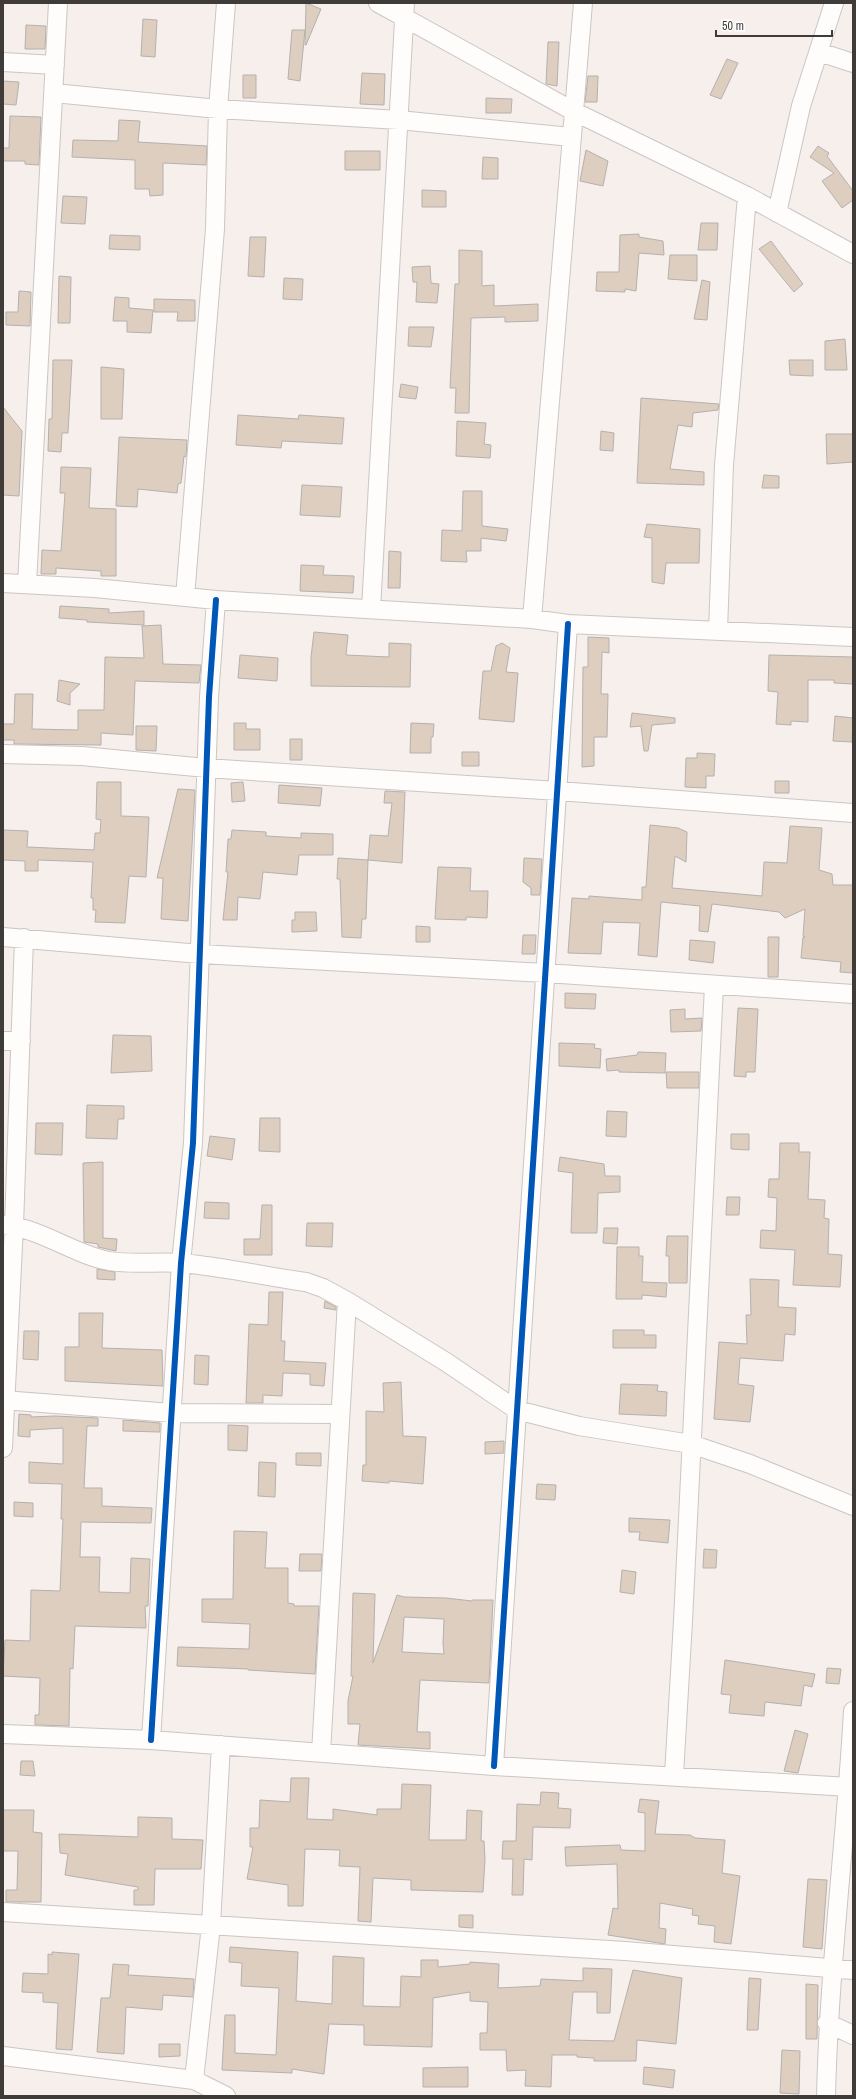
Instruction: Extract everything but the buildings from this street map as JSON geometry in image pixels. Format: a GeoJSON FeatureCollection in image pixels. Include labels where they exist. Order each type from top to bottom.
{"type":"FeatureCollection","features":[{"type":"Feature","properties":{"kind":"street"},"geometry":{"type":"LineString","coordinates":[[27,584],[58,3]]}},
{"type":"Feature","properties":{"kind":"street"},"geometry":{"type":"LineString","coordinates":[[185,597],[215,229],[218,109],[226,3]]}},
{"type":"Feature","properties":{"kind":"street"},"geometry":{"type":"LineString","coordinates":[[378,3],[404,10],[573,111],[747,196],[853,254]]}},
{"type":"Feature","properties":{"kind":"street"},"geometry":{"type":"LineString","coordinates":[[532,619],[583,3]]}},
{"type":"Feature","properties":{"kind":"street"},"geometry":{"type":"LineString","coordinates":[[778,213],[801,106],[834,3]]}},
{"type":"Feature","properties":{"kind":"street"},"geometry":{"type":"LineString","coordinates":[[371,609],[404,10]]}},
{"type":"Feature","properties":{"kind":"street"},"geometry":{"type":"LineString","coordinates":[[819,52],[853,63]]}},
{"type":"Feature","properties":{"kind":"street"},"geometry":{"type":"LineString","coordinates":[[3,62],[55,65]]}},
{"type":"Feature","properties":{"kind":"street"},"geometry":{"type":"LineString","coordinates":[[54,93],[218,109],[399,120],[571,137]]}},
{"type":"Feature","properties":{"kind":"street"},"geometry":{"type":"LineString","coordinates":[[718,631],[724,465],[747,196]]}},
{"type":"Feature","properties":{"kind":"street"},"geometry":{"type":"LineString","coordinates":[[3,582],[216,600],[532,619],[568,624],[853,636]]}},
{"type":"Feature","properties":{"kind":"street"},"geometry":{"type":"LineString","coordinates":[[151,1740],[181,1263],[193,1143],[206,768],[216,600]]}},
{"type":"Feature","properties":{"kind":"street"},"geometry":{"type":"LineString","coordinates":[[494,1766],[568,624]]}},
{"type":"Feature","properties":{"kind":"street"},"geometry":{"type":"LineString","coordinates":[[3,754],[82,756],[206,768],[558,791],[853,813]]}},
{"type":"Feature","properties":{"kind":"street"},"geometry":{"type":"LineString","coordinates":[[3,937],[200,954],[546,973],[714,986],[853,994]]}},
{"type":"Feature","properties":{"kind":"street"},"geometry":{"type":"LineString","coordinates":[[3,1448],[8,1226],[21,1041],[24,938]]}},
{"type":"Feature","properties":{"kind":"street"},"geometry":{"type":"LineString","coordinates":[[674,1775],[714,986]]}},
{"type":"Feature","properties":{"kind":"street"},"geometry":{"type":"LineString","coordinates":[[3,1041],[21,1041]]}},
{"type":"Feature","properties":{"kind":"street"},"geometry":{"type":"LineString","coordinates":[[8,1226],[40,1234],[93,1257],[108,1261],[129,1264],[181,1263],[306,1282],[323,1288],[347,1301],[446,1362],[517,1410],[579,1426],[691,1444],[750,1464],[853,1506]]}},
{"type":"Feature","properties":{"kind":"street"},"geometry":{"type":"LineString","coordinates":[[321,1753],[347,1301]]}},
{"type":"Feature","properties":{"kind":"street"},"geometry":{"type":"LineString","coordinates":[[4,1400],[172,1413],[340,1414]]}},
{"type":"Feature","properties":{"kind":"street"},"geometry":{"type":"LineString","coordinates":[[826,2096],[827,2023],[849,1787],[853,1710]]}},
{"type":"Feature","properties":{"kind":"street"},"geometry":{"type":"LineString","coordinates":[[3,1734],[151,1740],[494,1766],[674,1775],[849,1787]]}},
{"type":"Feature","properties":{"kind":"street"},"geometry":{"type":"LineString","coordinates":[[194,2080],[211,1925],[221,1745]]}},
{"type":"Feature","properties":{"kind":"street"},"geometry":{"type":"LineString","coordinates":[[3,1912],[625,1951],[853,1970]]}},
{"type":"Feature","properties":{"kind":"street"},"geometry":{"type":"LineString","coordinates":[[827,2023],[853,2035]]}},
{"type":"Feature","properties":{"kind":"street"},"geometry":{"type":"LineString","coordinates":[[3,2056],[194,2080],[226,2096]]}},
{"type":"Feature","properties":{"kind":"cycle path"},"geometry":{"type":"LineString","coordinates":[[151,1740],[181,1263],[193,1143],[209,697],[216,600]]}},
{"type":"Feature","properties":{"kind":"cycle path"},"geometry":{"type":"LineString","coordinates":[[494,1766],[568,624]]}}]}
